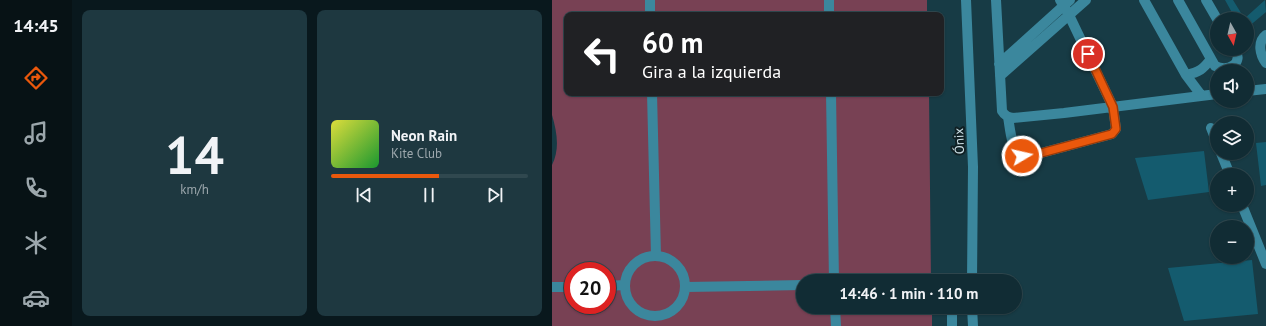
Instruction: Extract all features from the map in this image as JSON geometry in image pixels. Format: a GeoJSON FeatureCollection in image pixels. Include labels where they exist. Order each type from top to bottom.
{"type":"FeatureCollection","features":[{"type":"Feature","properties":{"kind":"street"},"geometry":{"type":"LineString","coordinates":[[650,0],[650,12]]}},
{"type":"Feature","properties":{"kind":"street"},"geometry":{"type":"LineString","coordinates":[[829,0],[829,12]]}},
{"type":"Feature","properties":{"kind":"street","name":"Ónix"},"geometry":{"type":"LineString","coordinates":[[966,0],[973,168],[972,274]]}},
{"type":"Feature","properties":{"kind":"street"},"geometry":{"type":"LineString","coordinates":[[996,0],[1002,111],[1008,117],[1012,118],[1064,114],[1210,94]]}},
{"type":"Feature","properties":{"kind":"street"},"geometry":{"type":"LineString","coordinates":[[1000,76],[1044,23],[1066,5],[1086,0]]}},
{"type":"Feature","properties":{"kind":"street"},"geometry":{"type":"LineString","coordinates":[[1144,0],[1186,75],[1200,95]]}},
{"type":"Feature","properties":{"kind":"street"},"geometry":{"type":"LineString","coordinates":[[1178,0],[1215,66],[1229,68],[1234,65],[1238,56]]}},
{"type":"Feature","properties":{"kind":"street"},"geometry":{"type":"LineString","coordinates":[[1206,0],[1213,12]]}},
{"type":"Feature","properties":{"kind":"street"},"geometry":{"type":"LineString","coordinates":[[1000,64],[1049,32],[1066,5]]}},
{"type":"Feature","properties":{"kind":"street"},"geometry":{"type":"LineString","coordinates":[[1008,117],[1013,145],[1016,152],[1022,156],[1030,156],[1112,134],[1116,129],[1113,107],[1066,5]]}},
{"type":"Feature","properties":{"kind":"street"},"geometry":{"type":"LineString","coordinates":[[1044,23],[1049,32]]}},
{"type":"Feature","properties":{"kind":"street"},"geometry":{"type":"LineString","coordinates":[[1266,35],[1263,37],[1260,44],[1261,52],[1266,63]]}},
{"type":"Feature","properties":{"kind":"street"},"geometry":{"type":"LineString","coordinates":[[1186,75],[1196,73],[1203,69],[1211,59]]}},
{"type":"Feature","properties":{"kind":"street"},"geometry":{"type":"LineString","coordinates":[[1254,89],[1266,88]]}},
{"type":"Feature","properties":{"kind":"street"},"geometry":{"type":"LineString","coordinates":[[652,96],[656,256]]}},
{"type":"Feature","properties":{"kind":"street"},"geometry":{"type":"LineString","coordinates":[[831,96],[834,274]]}},
{"type":"Feature","properties":{"kind":"street"},"geometry":{"type":"LineString","coordinates":[[1245,212],[1266,264]]}},
{"type":"Feature","properties":{"kind":"street"},"geometry":{"type":"LineString","coordinates":[[649,256],[656,256],[662,256],[675,263],[683,274],[686,287],[682,300],[674,310],[654,321],[635,310],[627,299],[624,286],[628,272],[636,262],[649,256]]}},
{"type":"Feature","properties":{"kind":"street"},"geometry":{"type":"LineString","coordinates":[[686,287],[796,285]]}},
{"type":"Feature","properties":{"kind":"street"},"geometry":{"type":"LineString","coordinates":[[616,286],[624,286]]}},
{"type":"Feature","properties":{"kind":"street"},"geometry":{"type":"LineString","coordinates":[[552,287],[564,287]]}},
{"type":"Feature","properties":{"kind":"street"},"geometry":{"type":"LineString","coordinates":[[835,314],[836,326]]}},
{"type":"Feature","properties":{"kind":"street"},"geometry":{"type":"LineString","coordinates":[[952,314],[952,326]]}},
{"type":"Feature","properties":{"kind":"street"},"geometry":{"type":"LineString","coordinates":[[972,314],[973,326]]}},
{"type":"Feature","properties":{"kind":"shaded area"},"geometry":{"type":"Polygon","coordinates":[[[552,0],[927,0],[927,12],[564,12],[564,96],[929,96],[931,274],[796,274],[796,314],[932,314],[932,326],[552,326],[552,165],[555,159],[557,140],[552,115],[552,0]]]}},
{"type":"Feature","properties":{"kind":"building"},"geometry":{"type":"Polygon","coordinates":[[[1225,0],[1233,0],[1240,12],[1232,12],[1225,0]]]}},
{"type":"Feature","properties":{"kind":"building"},"geometry":{"type":"Polygon","coordinates":[[[1265,0],[1266,12],[1254,22],[1254,12],[1252,12],[1265,0]]]}},
{"type":"Feature","properties":{"kind":"building"},"geometry":{"type":"Polygon","coordinates":[[[1266,142],[1266,185],[1261,186],[1256,143],[1266,142]]]}},
{"type":"Feature","properties":{"kind":"building"},"geometry":{"type":"Polygon","coordinates":[[[1204,151],[1209,192],[1148,200],[1135,158],[1204,151]]]}},
{"type":"Feature","properties":{"kind":"building"},"geometry":{"type":"Polygon","coordinates":[[[1210,264],[1252,264],[1258,314],[1184,321],[1168,268],[1210,264]]]}},
{"type":"Feature","properties":{"kind":"route"},"geometry":{"type":"LineString","coordinates":[[1022,156],[1030,156],[1112,134],[1116,129],[1113,107],[1088,54]]}}]}
